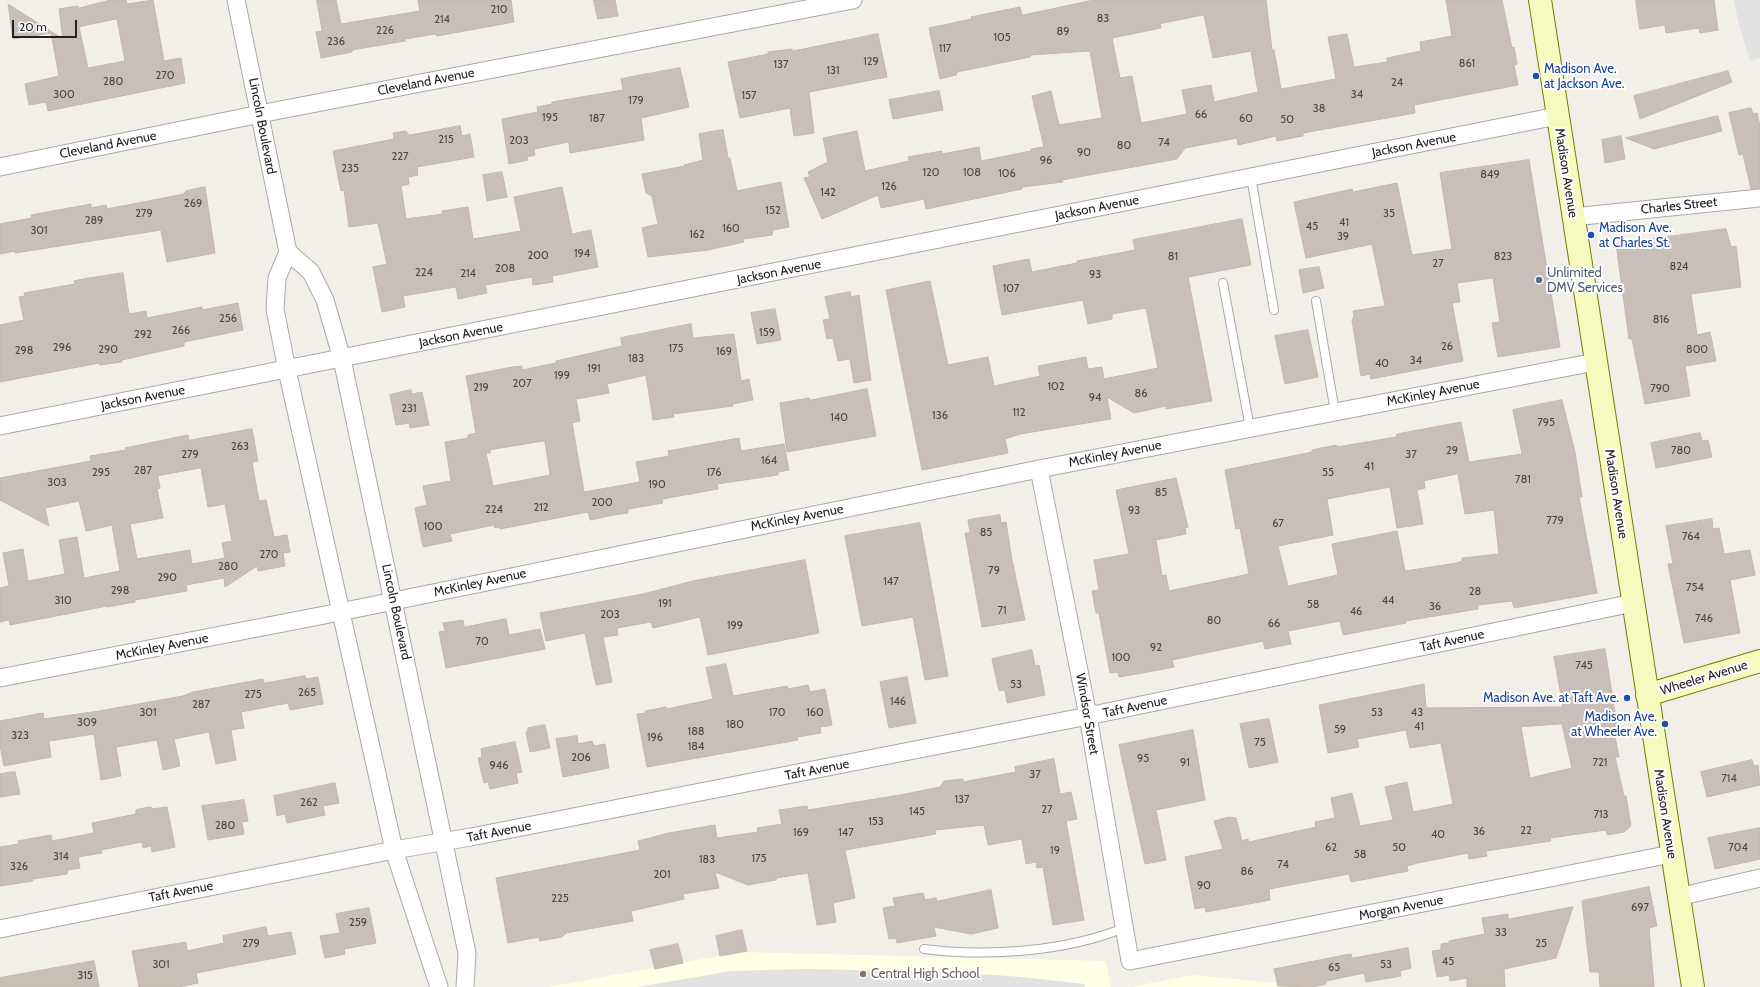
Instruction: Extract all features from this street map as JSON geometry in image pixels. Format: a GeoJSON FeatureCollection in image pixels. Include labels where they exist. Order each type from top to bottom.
{"type":"FeatureCollection","features":[{"type":"Feature","properties":{"kind":"main road","name":"Madison Avenue"},"geometry":{"type":"LineString","coordinates":[[1540,0],[1671,854],[1693,987]]}},
{"type":"Feature","properties":{"kind":"main road","name":"Wheeler Avenue"},"geometry":{"type":"LineString","coordinates":[[1647,695],[1760,661]]}},
{"type":"Feature","properties":{"kind":"street","name":"Lincoln Boulevard"},"geometry":{"type":"LineString","coordinates":[[236,0],[288,252],[311,272],[325,300],[342,359],[394,601],[466,953],[465,987]]}},
{"type":"Feature","properties":{"kind":"street","name":"Cleveland Avenue"},"geometry":{"type":"LineString","coordinates":[[0,167],[260,114],[853,0]]}},
{"type":"Feature","properties":{"kind":"street","name":"Jackson Avenue"},"geometry":{"type":"LineString","coordinates":[[0,426],[1558,116]]}},
{"type":"Feature","properties":{"kind":"street","name":"Charles Street"},"geometry":{"type":"LineString","coordinates":[[1573,217],[1760,198]]}},
{"type":"Feature","properties":{"kind":"street"},"geometry":{"type":"LineString","coordinates":[[288,252],[277,278],[275,309],[287,370],[394,850],[439,987]]}},
{"type":"Feature","properties":{"kind":"street","name":"McKinley Avenue"},"geometry":{"type":"LineString","coordinates":[[0,678],[340,612],[1039,469],[1595,362]]}},
{"type":"Feature","properties":{"kind":"street","name":"Windsor Street"},"geometry":{"type":"LineString","coordinates":[[1039,469],[1088,716],[1130,961]]}},
{"type":"Feature","properties":{"kind":"street","name":"Taft Avenue"},"geometry":{"type":"LineString","coordinates":[[0,929],[394,850],[443,843],[1088,716],[1633,603]]}},
{"type":"Feature","properties":{"kind":"street","name":"Morgan Avenue"},"geometry":{"type":"LineString","coordinates":[[1130,961],[1671,854]]}},
{"type":"Feature","properties":{"kind":"street"},"geometry":{"type":"LineString","coordinates":[[1678,897],[1760,878]]}},
{"type":"Feature","properties":{"kind":"lane"},"geometry":{"type":"LineString","coordinates":[[1251,177],[1274,310]]}},
{"type":"Feature","properties":{"kind":"lane"},"geometry":{"type":"LineString","coordinates":[[1223,283],[1250,428]]}},
{"type":"Feature","properties":{"kind":"lane"},"geometry":{"type":"LineString","coordinates":[[1316,301],[1335,412]]}},
{"type":"Feature","properties":{"kind":"lane"},"geometry":{"type":"LineString","coordinates":[[924,949],[959,953],[1020,950],[1100,938],[1124,928]]}},
{"type":"Feature","properties":{"kind":"shaded area"},"geometry":{"type":"Polygon","coordinates":[[[1734,0],[1760,0],[1760,58],[1750,61],[1738,21],[1734,0]]]}},
{"type":"Feature","properties":{"kind":"shaded area","name":"Central High School"},"geometry":{"type":"Polygon","coordinates":[[[742,952],[1106,961],[1111,987],[547,987],[742,952]]]}},
{"type":"Feature","properties":{"kind":"shaded area"},"geometry":{"type":"Polygon","coordinates":[[[805,969],[953,972],[1085,984],[1085,987],[638,987],[731,971],[805,969]]]}},
{"type":"Feature","properties":{"kind":"shaded area"},"geometry":{"type":"Polygon","coordinates":[[[1192,975],[1321,987],[1131,987],[1192,975]]]}},
{"type":"Feature","properties":{"kind":"building"},"geometry":{"type":"Polygon","coordinates":[[[111,0],[126,0],[127,4],[153,0],[164,61],[181,58],[185,83],[48,111],[46,102],[29,105],[25,84],[59,76],[51,33],[13,39],[8,4],[63,39],[59,9],[78,6],[78,8],[111,0]],[[117,19],[79,27],[88,68],[125,61],[117,19]]]}},
{"type":"Feature","properties":{"kind":"building"},"geometry":{"type":"Polygon","coordinates":[[[317,0],[336,0],[341,24],[420,11],[418,0],[511,0],[514,22],[437,36],[435,34],[405,39],[405,41],[352,50],[352,52],[321,58],[316,32],[322,31],[317,0]]]}},
{"type":"Feature","properties":{"kind":"building"},"geometry":{"type":"Polygon","coordinates":[[[594,0],[615,0],[618,16],[598,19],[594,0]]]}},
{"type":"Feature","properties":{"kind":"building"},"geometry":{"type":"Polygon","coordinates":[[[1094,0],[1266,0],[1272,50],[1274,50],[1281,89],[1336,79],[1328,37],[1347,34],[1354,67],[1387,62],[1387,58],[1421,51],[1420,42],[1452,36],[1446,0],[1502,0],[1512,48],[1514,47],[1517,64],[1514,65],[1518,85],[1414,105],[1415,113],[1303,133],[1303,136],[1277,141],[1276,136],[1238,145],[1237,138],[1185,148],[1177,159],[1062,180],[1063,182],[1022,187],[1022,189],[926,209],[924,199],[881,208],[878,195],[822,219],[804,178],[810,177],[808,172],[828,162],[823,138],[857,131],[865,171],[909,161],[908,157],[942,151],[942,154],[979,147],[981,161],[1044,147],[1032,96],[1051,91],[1059,125],[1102,118],[1090,51],[1030,55],[1030,57],[957,72],[956,75],[940,79],[929,28],[972,19],[971,17],[1020,7],[1022,15],[1094,0]],[[1204,15],[1160,24],[1161,28],[1112,38],[1120,78],[1132,76],[1141,123],[1187,114],[1182,90],[1211,85],[1214,102],[1258,92],[1251,51],[1213,58],[1204,15]]]}},
{"type":"Feature","properties":{"kind":"building"},"geometry":{"type":"Polygon","coordinates":[[[1636,0],[1714,0],[1718,30],[1700,33],[1699,28],[1666,33],[1665,25],[1640,29],[1636,0]]]}},
{"type":"Feature","properties":{"kind":"building"},"geometry":{"type":"Polygon","coordinates":[[[878,34],[887,77],[809,92],[814,133],[794,136],[790,108],[740,118],[728,62],[768,54],[768,52],[792,49],[792,51],[878,34]]]}},
{"type":"Feature","properties":{"kind":"building"},"geometry":{"type":"Polygon","coordinates":[[[680,68],[689,107],[641,118],[644,140],[570,153],[569,142],[534,149],[535,155],[527,157],[528,160],[509,164],[502,119],[538,112],[537,107],[552,104],[552,102],[623,90],[621,79],[680,68]]]}},
{"type":"Feature","properties":{"kind":"building"},"geometry":{"type":"Polygon","coordinates":[[[1728,71],[1732,82],[1640,119],[1634,96],[1728,71]]]}},
{"type":"Feature","properties":{"kind":"building"},"geometry":{"type":"Polygon","coordinates":[[[939,91],[943,110],[893,119],[889,100],[939,91]]]}},
{"type":"Feature","properties":{"kind":"building"},"geometry":{"type":"Polygon","coordinates":[[[1751,108],[1753,114],[1757,113],[1760,126],[1760,188],[1751,189],[1743,154],[1739,155],[1729,113],[1751,108]]]}},
{"type":"Feature","properties":{"kind":"building"},"geometry":{"type":"Polygon","coordinates":[[[1718,116],[1722,131],[1654,149],[1626,138],[1718,116]]]}},
{"type":"Feature","properties":{"kind":"building"},"geometry":{"type":"Polygon","coordinates":[[[460,126],[462,136],[470,134],[474,157],[417,167],[418,175],[408,177],[409,184],[401,186],[406,219],[443,214],[442,211],[468,207],[473,239],[521,231],[514,197],[562,187],[572,234],[591,230],[598,267],[552,276],[553,282],[533,285],[532,277],[485,285],[487,293],[458,299],[456,287],[403,296],[405,307],[382,312],[373,267],[387,264],[378,223],[349,227],[344,190],[341,191],[333,151],[394,139],[393,133],[406,131],[409,135],[460,126]]]}},
{"type":"Feature","properties":{"kind":"building"},"geometry":{"type":"Polygon","coordinates":[[[723,130],[728,158],[730,158],[737,191],[781,182],[789,227],[773,230],[772,235],[743,239],[744,242],[708,250],[648,257],[642,228],[658,224],[652,196],[646,193],[642,174],[685,166],[684,165],[703,160],[699,134],[723,130]]]}},
{"type":"Feature","properties":{"kind":"building"},"geometry":{"type":"Polygon","coordinates":[[[1621,136],[1625,159],[1605,163],[1602,140],[1621,136]]]}},
{"type":"Feature","properties":{"kind":"building"},"geometry":{"type":"Polygon","coordinates":[[[1529,160],[1560,347],[1498,357],[1492,323],[1500,322],[1493,278],[1457,283],[1460,302],[1452,303],[1463,361],[1371,379],[1370,374],[1361,376],[1352,320],[1354,317],[1353,311],[1385,306],[1372,244],[1306,258],[1294,202],[1352,189],[1353,192],[1397,183],[1412,255],[1452,249],[1440,173],[1529,160]]]}},
{"type":"Feature","properties":{"kind":"building"},"geometry":{"type":"Polygon","coordinates":[[[502,172],[507,197],[487,201],[483,175],[502,172]]]}},
{"type":"Feature","properties":{"kind":"building"},"geometry":{"type":"Polygon","coordinates":[[[205,187],[215,253],[167,262],[161,230],[15,253],[15,251],[0,254],[0,224],[32,218],[31,215],[91,204],[91,208],[106,205],[107,209],[184,194],[186,191],[205,187]]]}},
{"type":"Feature","properties":{"kind":"building"},"geometry":{"type":"Polygon","coordinates":[[[1242,219],[1251,265],[1188,277],[1212,401],[1166,409],[1166,406],[1134,413],[1107,397],[1111,419],[1020,434],[1005,439],[1008,453],[922,470],[886,290],[930,281],[948,365],[988,357],[994,386],[1040,376],[1038,366],[1086,357],[1088,369],[1102,367],[1104,379],[1158,368],[1146,308],[1112,314],[1112,319],[1088,324],[1083,300],[1002,315],[993,266],[1029,259],[1032,272],[1077,263],[1077,261],[1135,250],[1133,240],[1242,219]]]}},
{"type":"Feature","properties":{"kind":"building"},"geometry":{"type":"Polygon","coordinates":[[[1726,229],[1731,247],[1736,246],[1741,287],[1691,294],[1697,335],[1710,332],[1716,361],[1685,366],[1690,396],[1645,404],[1632,339],[1629,339],[1616,244],[1726,229]]]}},
{"type":"Feature","properties":{"kind":"building"},"geometry":{"type":"Polygon","coordinates":[[[1319,267],[1324,288],[1303,293],[1299,270],[1319,267]]]}},
{"type":"Feature","properties":{"kind":"building"},"geometry":{"type":"Polygon","coordinates":[[[123,273],[129,314],[146,311],[147,318],[202,307],[202,310],[238,303],[243,330],[184,342],[184,346],[122,360],[122,362],[100,365],[99,363],[0,382],[0,325],[24,320],[19,297],[25,296],[24,293],[75,284],[74,281],[123,273]]]}},
{"type":"Feature","properties":{"kind":"building"},"geometry":{"type":"Polygon","coordinates":[[[850,292],[851,297],[859,295],[871,380],[854,383],[850,359],[838,361],[833,338],[827,339],[823,320],[830,319],[825,297],[850,292]]]}},
{"type":"Feature","properties":{"kind":"building"},"geometry":{"type":"Polygon","coordinates":[[[775,309],[781,340],[757,344],[751,313],[775,309]]]}},
{"type":"Feature","properties":{"kind":"building"},"geometry":{"type":"Polygon","coordinates":[[[691,324],[693,338],[734,334],[741,381],[749,379],[753,400],[732,404],[733,406],[673,414],[674,417],[653,420],[646,375],[607,384],[609,393],[576,399],[580,421],[572,423],[584,492],[640,482],[636,462],[669,456],[668,451],[739,438],[741,451],[784,444],[789,470],[778,472],[778,475],[717,484],[718,489],[662,499],[663,503],[628,509],[628,513],[590,520],[588,512],[500,529],[500,527],[495,528],[494,525],[450,534],[452,541],[423,547],[415,508],[427,505],[423,486],[451,481],[445,442],[468,438],[468,435],[476,433],[466,376],[512,367],[522,366],[522,370],[556,363],[556,361],[622,346],[621,338],[691,324]],[[545,441],[490,450],[490,453],[486,453],[493,486],[550,475],[545,441]]]}},
{"type":"Feature","properties":{"kind":"building"},"geometry":{"type":"Polygon","coordinates":[[[1308,330],[1318,377],[1285,384],[1275,336],[1308,330]]]}},
{"type":"Feature","properties":{"kind":"building"},"geometry":{"type":"Polygon","coordinates":[[[867,389],[876,436],[787,452],[780,403],[809,398],[810,400],[867,389]]]}},
{"type":"Feature","properties":{"kind":"building"},"geometry":{"type":"Polygon","coordinates":[[[411,390],[412,394],[422,392],[429,425],[410,428],[409,423],[396,425],[390,395],[411,390]]]}},
{"type":"Feature","properties":{"kind":"building"},"geometry":{"type":"Polygon","coordinates":[[[1562,400],[1575,452],[1582,497],[1579,497],[1597,593],[1514,608],[1512,601],[1478,605],[1478,609],[1405,621],[1406,623],[1343,635],[1340,621],[1288,631],[1291,644],[1265,649],[1263,641],[1172,660],[1174,667],[1119,677],[1118,672],[1110,673],[1099,613],[1096,613],[1092,591],[1099,590],[1094,560],[1129,554],[1116,490],[1176,478],[1188,527],[1185,528],[1186,534],[1156,540],[1162,576],[1166,575],[1169,591],[1249,574],[1240,528],[1236,529],[1225,470],[1312,452],[1312,450],[1336,445],[1337,447],[1396,437],[1397,434],[1461,422],[1469,462],[1522,454],[1513,410],[1562,400]],[[1458,474],[1424,481],[1425,488],[1417,490],[1423,524],[1397,528],[1390,487],[1327,499],[1333,535],[1278,546],[1288,586],[1338,575],[1332,544],[1397,531],[1405,571],[1457,563],[1462,561],[1462,558],[1499,554],[1494,510],[1465,514],[1458,474]]]}},
{"type":"Feature","properties":{"kind":"building"},"geometry":{"type":"Polygon","coordinates":[[[252,429],[258,461],[252,462],[259,501],[266,500],[274,537],[287,535],[290,552],[283,553],[285,566],[258,571],[257,566],[225,587],[224,578],[186,585],[187,591],[135,600],[135,602],[10,625],[9,620],[0,622],[0,588],[9,586],[3,553],[23,549],[28,581],[65,574],[59,540],[77,537],[84,578],[120,571],[112,525],[86,531],[79,501],[45,508],[49,526],[0,500],[0,478],[91,461],[90,456],[126,450],[125,448],[188,435],[189,440],[252,429]],[[201,468],[158,476],[160,488],[157,489],[163,518],[130,524],[137,559],[190,550],[192,564],[225,558],[222,543],[232,541],[225,504],[208,507],[201,468]]]}},
{"type":"Feature","properties":{"kind":"building"},"geometry":{"type":"Polygon","coordinates":[[[1700,433],[1702,441],[1708,440],[1712,457],[1656,468],[1651,443],[1700,433]]]}},
{"type":"Feature","properties":{"kind":"building"},"geometry":{"type":"Polygon","coordinates":[[[1000,515],[1001,523],[1006,522],[1012,560],[1025,620],[982,627],[965,533],[970,533],[968,520],[1000,515]]]}},
{"type":"Feature","properties":{"kind":"building"},"geometry":{"type":"Polygon","coordinates":[[[1712,519],[1713,529],[1719,528],[1724,554],[1750,550],[1755,575],[1730,580],[1740,633],[1684,643],[1668,564],[1673,564],[1666,526],[1712,519]]]}},
{"type":"Feature","properties":{"kind":"building"},"geometry":{"type":"Polygon","coordinates":[[[920,523],[948,676],[925,680],[913,617],[862,626],[845,536],[920,523]]]}},
{"type":"Feature","properties":{"kind":"building"},"geometry":{"type":"Polygon","coordinates":[[[805,560],[819,633],[708,655],[700,617],[653,628],[651,622],[617,628],[618,635],[603,637],[612,682],[596,685],[585,633],[546,641],[540,613],[643,594],[693,581],[805,560]]]}},
{"type":"Feature","properties":{"kind":"building"},"geometry":{"type":"Polygon","coordinates":[[[506,619],[509,635],[540,629],[545,649],[446,668],[439,632],[445,631],[443,623],[463,620],[464,627],[506,619]]]}},
{"type":"Feature","properties":{"kind":"building"},"geometry":{"type":"Polygon","coordinates":[[[1605,649],[1617,726],[1613,727],[1619,757],[1615,757],[1624,796],[1626,796],[1631,826],[1624,832],[1607,835],[1606,830],[1550,838],[1551,841],[1486,851],[1487,856],[1469,859],[1468,853],[1407,866],[1408,871],[1351,882],[1349,874],[1269,889],[1270,900],[1206,912],[1205,907],[1195,909],[1185,857],[1223,849],[1214,821],[1229,817],[1236,818],[1242,841],[1248,839],[1249,842],[1316,827],[1315,822],[1335,818],[1331,798],[1352,793],[1360,826],[1393,820],[1385,787],[1407,782],[1413,812],[1453,804],[1441,743],[1410,748],[1406,730],[1357,739],[1359,747],[1328,753],[1319,705],[1424,684],[1426,708],[1563,707],[1554,657],[1605,649]],[[1562,724],[1521,727],[1530,778],[1572,768],[1562,724]]]}},
{"type":"Feature","properties":{"kind":"building"},"geometry":{"type":"Polygon","coordinates":[[[1032,650],[1035,666],[1039,665],[1045,695],[1007,703],[1005,690],[999,691],[992,659],[1032,650]]]}},
{"type":"Feature","properties":{"kind":"building"},"geometry":{"type":"Polygon","coordinates":[[[726,664],[733,696],[787,686],[788,689],[808,685],[810,692],[825,689],[832,725],[820,727],[821,733],[797,737],[798,740],[647,767],[637,714],[646,713],[645,711],[666,707],[667,709],[713,699],[706,668],[726,664]]]}},
{"type":"Feature","properties":{"kind":"building"},"geometry":{"type":"Polygon","coordinates":[[[305,676],[306,679],[318,677],[323,704],[290,710],[288,703],[241,712],[244,728],[231,730],[236,760],[216,764],[209,732],[174,739],[180,766],[163,770],[157,740],[116,747],[121,776],[101,780],[94,734],[49,741],[51,757],[4,766],[0,745],[0,721],[43,713],[44,719],[99,711],[183,696],[193,692],[263,679],[264,683],[305,676]]]}},
{"type":"Feature","properties":{"kind":"building"},"geometry":{"type":"Polygon","coordinates":[[[907,677],[916,723],[889,728],[880,682],[907,677]]]}},
{"type":"Feature","properties":{"kind":"building"},"geometry":{"type":"Polygon","coordinates":[[[1269,719],[1278,762],[1249,768],[1240,724],[1269,719]]]}},
{"type":"Feature","properties":{"kind":"building"},"geometry":{"type":"Polygon","coordinates":[[[545,725],[550,748],[530,752],[526,732],[528,731],[528,728],[545,725]]]}},
{"type":"Feature","properties":{"kind":"building"},"geometry":{"type":"Polygon","coordinates":[[[1193,730],[1205,800],[1156,810],[1166,860],[1145,864],[1119,745],[1193,730]]]}},
{"type":"Feature","properties":{"kind":"building"},"geometry":{"type":"Polygon","coordinates":[[[577,736],[578,744],[592,741],[594,746],[605,744],[609,768],[563,777],[556,739],[577,736]]]}},
{"type":"Feature","properties":{"kind":"building"},"geometry":{"type":"Polygon","coordinates":[[[515,742],[522,772],[516,773],[518,783],[490,789],[488,782],[484,783],[478,758],[482,757],[481,749],[515,742]]]}},
{"type":"Feature","properties":{"kind":"building"},"geometry":{"type":"Polygon","coordinates":[[[1054,759],[1060,794],[1071,792],[1077,819],[1066,821],[1084,920],[1053,925],[1043,867],[1037,868],[1036,862],[1026,864],[1022,839],[988,845],[984,825],[935,830],[936,834],[845,850],[855,898],[833,903],[836,922],[817,925],[808,873],[776,878],[776,880],[748,885],[715,872],[719,888],[683,894],[684,899],[631,911],[633,921],[566,933],[562,937],[540,941],[539,937],[508,943],[496,878],[640,850],[638,841],[669,833],[715,825],[717,838],[758,832],[757,828],[782,824],[779,810],[807,806],[808,810],[900,795],[940,787],[944,781],[963,779],[963,782],[1016,772],[1015,767],[1054,759]]]}},
{"type":"Feature","properties":{"kind":"building"},"geometry":{"type":"Polygon","coordinates":[[[1752,760],[1754,766],[1758,765],[1760,785],[1707,797],[1701,772],[1752,760]]]}},
{"type":"Feature","properties":{"kind":"building"},"geometry":{"type":"Polygon","coordinates":[[[15,772],[20,794],[0,797],[0,774],[15,772]]]}},
{"type":"Feature","properties":{"kind":"building"},"geometry":{"type":"Polygon","coordinates":[[[335,783],[339,803],[323,806],[325,815],[287,823],[285,814],[277,816],[274,796],[335,783]]]}},
{"type":"Feature","properties":{"kind":"building"},"geometry":{"type":"Polygon","coordinates":[[[244,800],[248,821],[242,822],[244,834],[208,840],[202,806],[244,800]]]}},
{"type":"Feature","properties":{"kind":"building"},"geometry":{"type":"Polygon","coordinates":[[[151,807],[152,809],[167,807],[175,847],[152,852],[151,846],[143,848],[142,842],[101,850],[102,853],[78,857],[80,868],[68,870],[67,874],[32,879],[33,881],[0,886],[0,847],[19,844],[18,841],[51,835],[52,841],[94,833],[92,823],[136,814],[136,810],[151,807]]]}},
{"type":"Feature","properties":{"kind":"building"},"geometry":{"type":"Polygon","coordinates":[[[1760,828],[1760,859],[1715,869],[1708,838],[1760,828]]]}},
{"type":"Feature","properties":{"kind":"building"},"geometry":{"type":"Polygon","coordinates":[[[1649,887],[1657,926],[1649,928],[1654,987],[1600,987],[1599,972],[1590,972],[1582,901],[1649,887]]]}},
{"type":"Feature","properties":{"kind":"building"},"geometry":{"type":"Polygon","coordinates":[[[991,890],[998,928],[971,934],[934,927],[936,936],[897,943],[896,938],[889,939],[883,908],[895,906],[893,898],[923,893],[925,900],[936,898],[937,901],[991,890]]]}},
{"type":"Feature","properties":{"kind":"building"},"geometry":{"type":"Polygon","coordinates":[[[1573,907],[1556,958],[1504,969],[1505,987],[1467,987],[1467,978],[1450,981],[1449,975],[1437,977],[1432,951],[1441,950],[1441,944],[1449,943],[1449,941],[1485,934],[1482,918],[1508,914],[1508,919],[1573,907]]]}},
{"type":"Feature","properties":{"kind":"building"},"geometry":{"type":"Polygon","coordinates":[[[369,908],[376,943],[344,949],[345,954],[325,958],[320,936],[340,933],[336,914],[369,908]]]}},
{"type":"Feature","properties":{"kind":"building"},"geometry":{"type":"Polygon","coordinates":[[[266,927],[268,936],[291,932],[296,954],[196,973],[198,983],[178,987],[139,987],[132,951],[186,942],[187,951],[224,943],[223,936],[266,927]]]}},
{"type":"Feature","properties":{"kind":"building"},"geometry":{"type":"Polygon","coordinates":[[[742,930],[747,951],[720,956],[716,936],[742,930]]]}},
{"type":"Feature","properties":{"kind":"building"},"geometry":{"type":"Polygon","coordinates":[[[678,944],[683,963],[655,969],[650,950],[678,944]]]}},
{"type":"Feature","properties":{"kind":"building"},"geometry":{"type":"Polygon","coordinates":[[[1408,948],[1411,968],[1400,971],[1401,976],[1366,982],[1364,973],[1326,981],[1326,984],[1313,987],[1278,986],[1274,969],[1351,954],[1352,958],[1408,948]]]}},
{"type":"Feature","properties":{"kind":"building"},"geometry":{"type":"Polygon","coordinates":[[[94,961],[99,987],[0,987],[0,978],[94,961]]]}},
{"type":"Feature","properties":{"kind":"place","name":"Madison Ave. at Jackson Ave."},"geometry":{"type":"Point","coordinates":[1536,76]}},
{"type":"Feature","properties":{"kind":"place","name":"Madison Ave. at Charles St."},"geometry":{"type":"Point","coordinates":[1591,235]}},
{"type":"Feature","properties":{"kind":"place","name":"Unlimited DMV Services"},"geometry":{"type":"Point","coordinates":[1539,280]}},
{"type":"Feature","properties":{"kind":"place","name":"Madison Ave. at Taft Ave."},"geometry":{"type":"Point","coordinates":[1627,698]}},
{"type":"Feature","properties":{"kind":"place","name":"Madison Ave. at Wheeler Ave."},"geometry":{"type":"Point","coordinates":[1665,724]}},
{"type":"Feature","properties":{"kind":"place","name":"Central High School"},"geometry":{"type":"Point","coordinates":[863,974]}}]}
